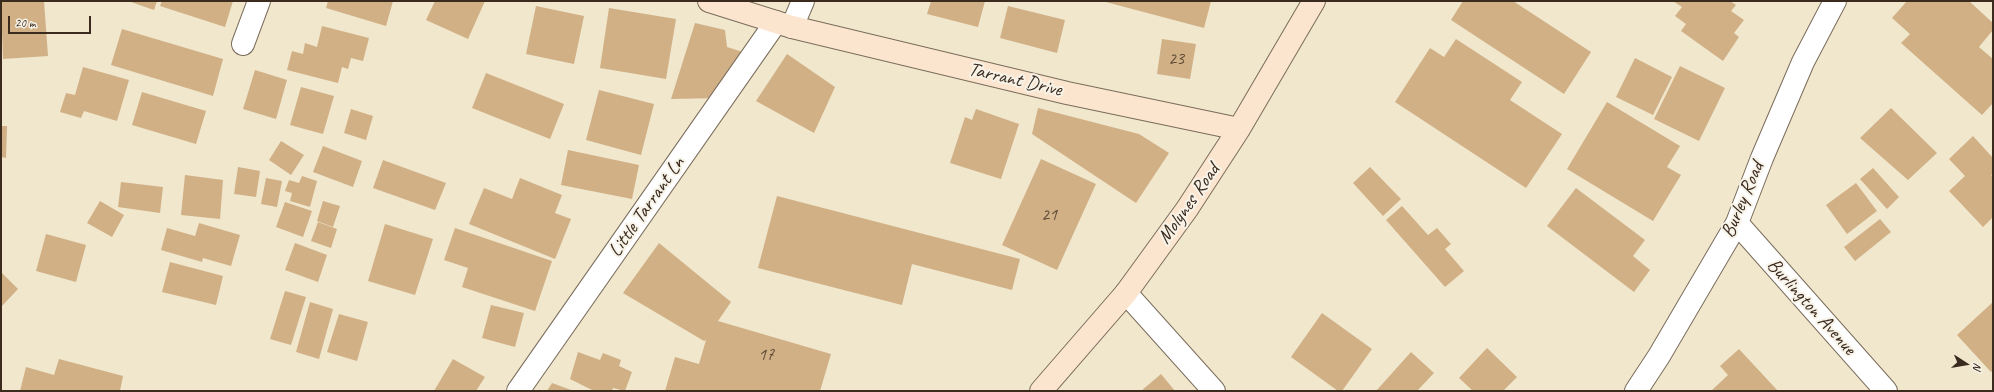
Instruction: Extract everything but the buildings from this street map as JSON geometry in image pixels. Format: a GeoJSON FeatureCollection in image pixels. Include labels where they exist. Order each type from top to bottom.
{"type":"FeatureCollection","features":[{"type":"Feature","properties":{"kind":"street"},"geometry":{"type":"LineString","coordinates":[[243,44],[259,1]]}},
{"type":"Feature","properties":{"kind":"street","name":"Tarrant Drive"},"geometry":{"type":"LineString","coordinates":[[710,1],[784,25],[1067,93],[1239,129]]}},
{"type":"Feature","properties":{"kind":"street","name":"Little Tarrant Ln"},"geometry":{"type":"LineString","coordinates":[[518,391],[803,1]]}},
{"type":"Feature","properties":{"kind":"street","name":"Molynes Road"},"geometry":{"type":"LineString","coordinates":[[1041,391],[1126,293],[1187,209],[1239,129],[1314,1]]}},
{"type":"Feature","properties":{"kind":"street","name":"Burley Road"},"geometry":{"type":"LineString","coordinates":[[1636,391],[1659,356],[1737,223],[1762,158],[1803,62],[1834,1]]}},
{"type":"Feature","properties":{"kind":"street","name":"Burlington Avenue"},"geometry":{"type":"LineString","coordinates":[[1737,223],[1886,391]]}},
{"type":"Feature","properties":{"kind":"street"},"geometry":{"type":"LineString","coordinates":[[1126,293],[1214,391]]}}]}
